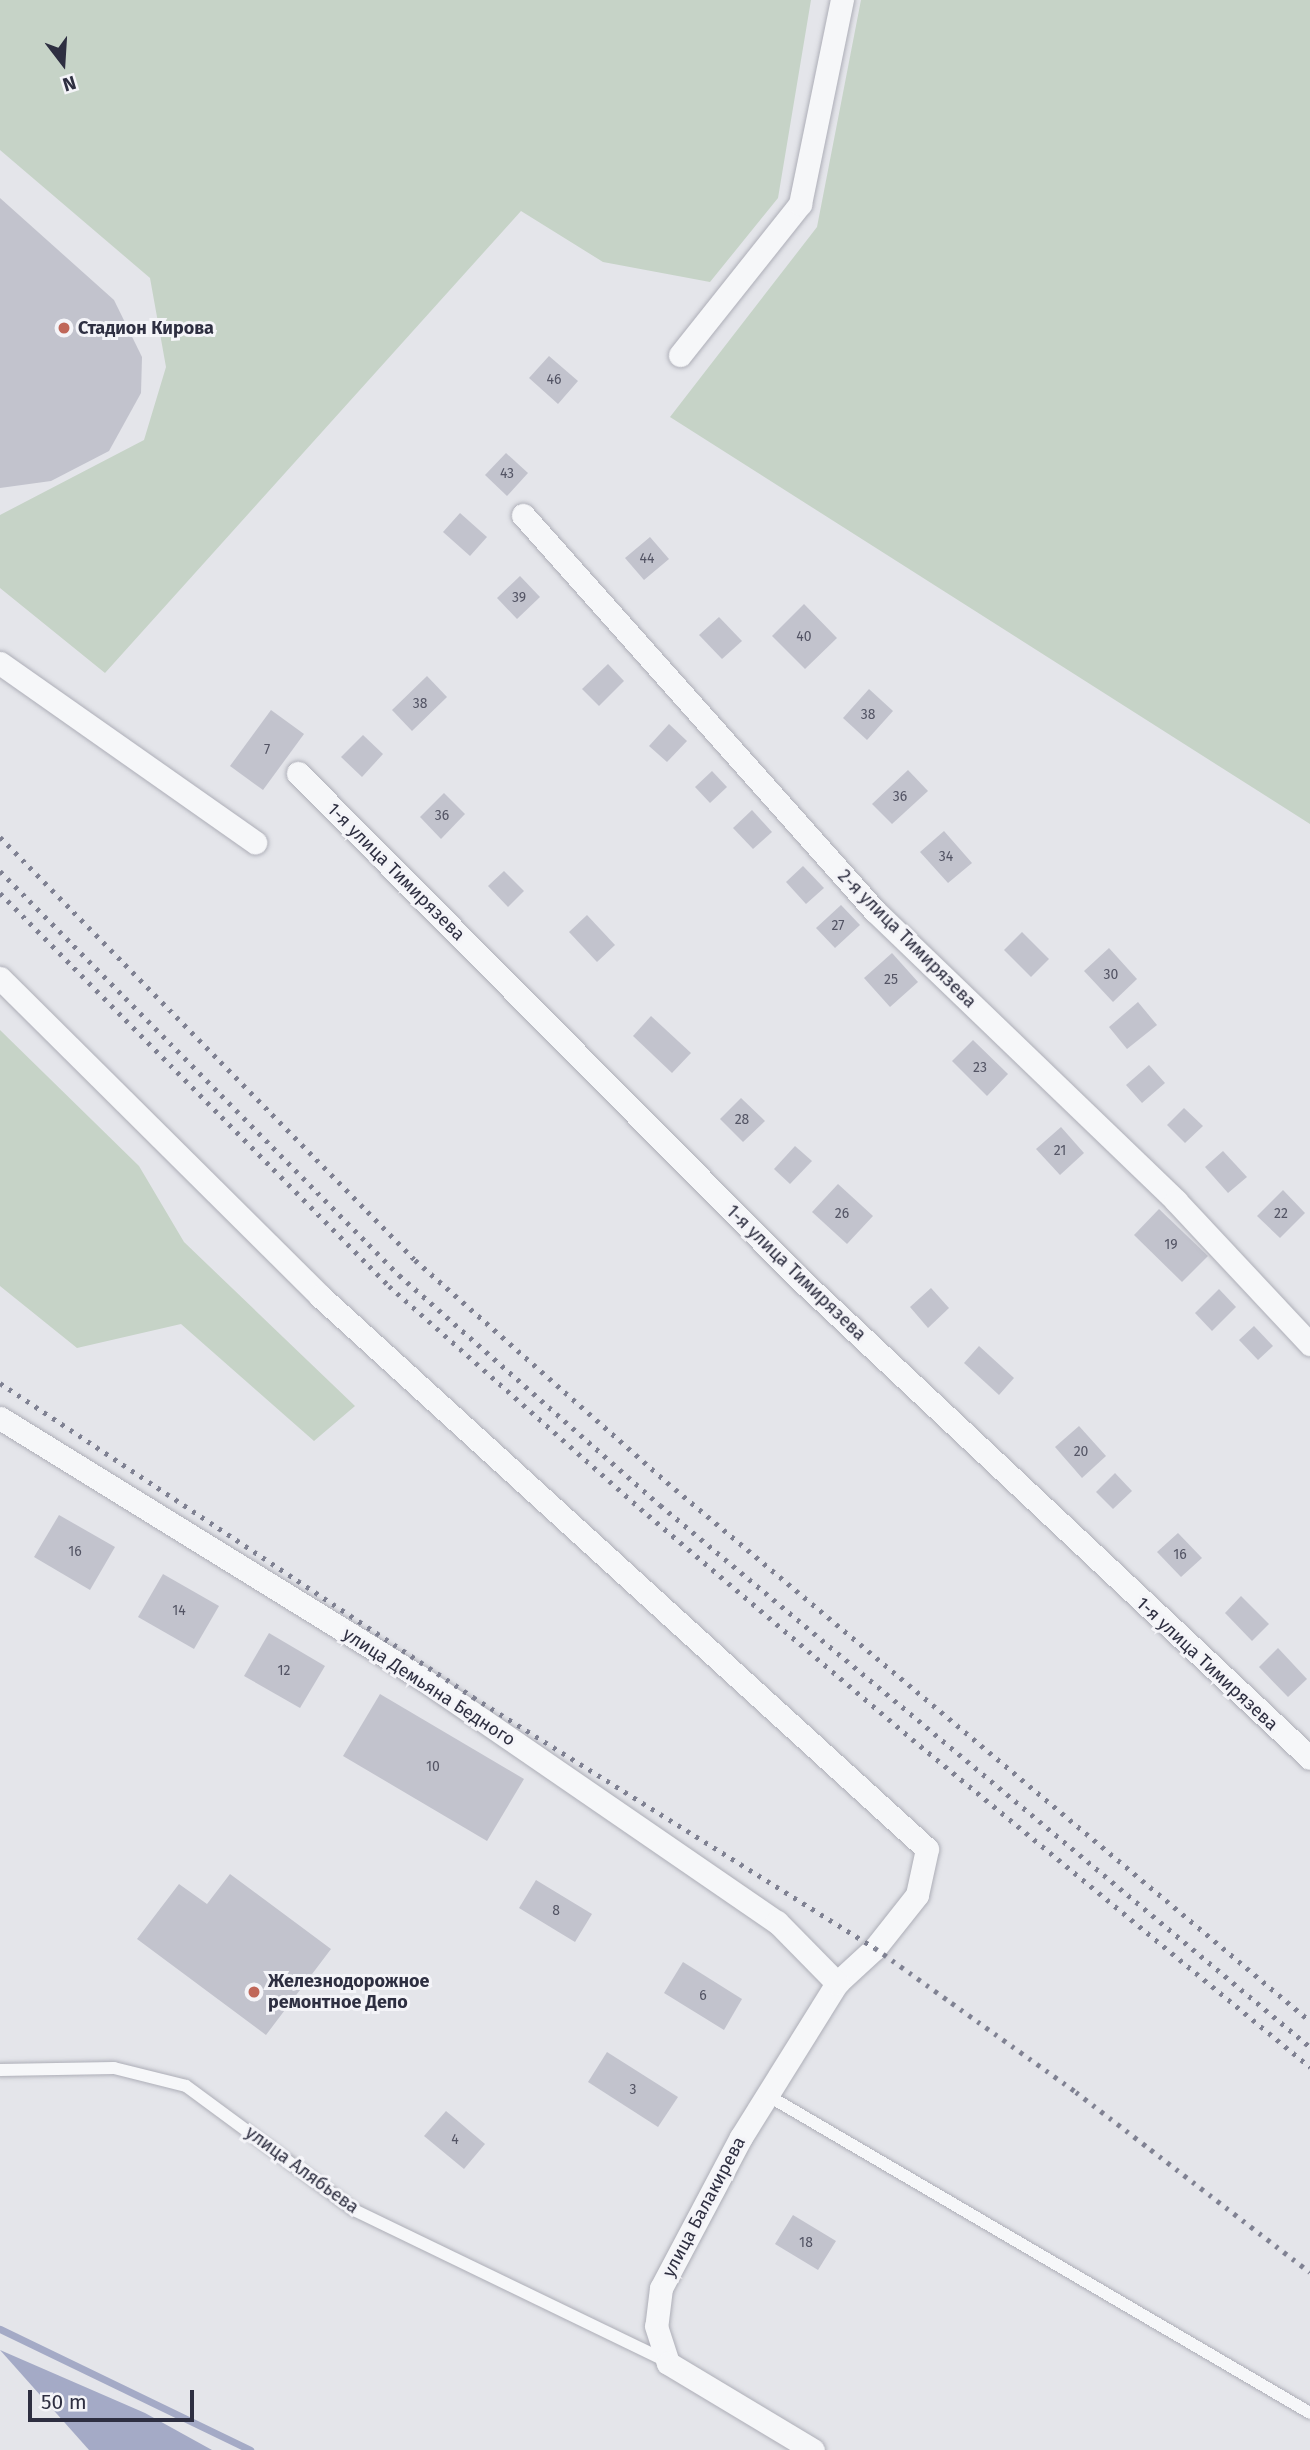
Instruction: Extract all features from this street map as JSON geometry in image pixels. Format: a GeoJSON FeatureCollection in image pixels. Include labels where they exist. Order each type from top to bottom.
{"type":"FeatureCollection","features":[{"type":"Feature","properties":{"kind":"street"},"geometry":{"type":"LineString","coordinates":[[680,355],[800,204],[842,0]]}},
{"type":"Feature","properties":{"kind":"street","name":"2-я улица Тимирязева"},"geometry":{"type":"LineString","coordinates":[[523,515],[875,911],[1176,1201],[1310,1344]]}},
{"type":"Feature","properties":{"kind":"street"},"geometry":{"type":"LineString","coordinates":[[0,663],[255,842]]}},
{"type":"Feature","properties":{"kind":"street","name":"1-я улица Тимирязева"},"geometry":{"type":"LineString","coordinates":[[298,773],[803,1282],[1310,1758]]}},
{"type":"Feature","properties":{"kind":"street","name":"улица Балакирева"},"geometry":{"type":"LineString","coordinates":[[0,978],[320,1296],[927,1849],[917,1895],[875,1948],[837,1983],[766,2095],[661,2288],[656,2326],[668,2362]]}},
{"type":"Feature","properties":{"kind":"street","name":"улица Демьяна Бедного"},"geometry":{"type":"LineString","coordinates":[[0,1418],[420,1677],[778,1922],[837,1983]]}},
{"type":"Feature","properties":{"kind":"street"},"geometry":{"type":"LineString","coordinates":[[668,2362],[813,2450]]}},
{"type":"Feature","properties":{"kind":"lane","name":"улица Алябьева"},"geometry":{"type":"LineString","coordinates":[[0,2070],[114,2068],[186,2086],[354,2210],[668,2362]]}},
{"type":"Feature","properties":{"kind":"lane"},"geometry":{"type":"LineString","coordinates":[[766,2095],[1310,2413]]}},
{"type":"Feature","properties":{"kind":"shaded area"},"geometry":{"type":"Polygon","coordinates":[[[0,0],[811,0],[778,198],[710,282],[603,262],[521,211],[105,673],[0,588],[0,515],[144,440],[166,367],[150,278],[0,150],[0,0]]]}},
{"type":"Feature","properties":{"kind":"shaded area"},"geometry":{"type":"Polygon","coordinates":[[[861,0],[1310,0],[1310,824],[670,417],[817,227],[861,0]]]}},
{"type":"Feature","properties":{"kind":"shaded area"},"geometry":{"type":"Polygon","coordinates":[[[0,1030],[139,1166],[184,1242],[355,1406],[314,1441],[181,1324],[77,1348],[0,1286],[0,1030]]]}},
{"type":"Feature","properties":{"kind":"water"},"geometry":{"type":"Polygon","coordinates":[[[0,2350],[145,2413],[212,2450],[89,2450],[0,2350]]]}},
{"type":"Feature","properties":{"kind":"building","name":"Стадион Кирова"},"geometry":{"type":"Polygon","coordinates":[[[0,198],[114,300],[142,357],[141,393],[109,451],[51,481],[0,488],[0,198]]]}},
{"type":"Feature","properties":{"kind":"building"},"geometry":{"type":"Polygon","coordinates":[[[549,356],[578,381],[558,404],[529,378],[549,356]]]}},
{"type":"Feature","properties":{"kind":"building"},"geometry":{"type":"Polygon","coordinates":[[[506,453],[528,473],[507,496],[485,475],[506,453]]]}},
{"type":"Feature","properties":{"kind":"building"},"geometry":{"type":"Polygon","coordinates":[[[460,513],[487,537],[470,556],[443,532],[460,513]]]}},
{"type":"Feature","properties":{"kind":"building"},"geometry":{"type":"Polygon","coordinates":[[[650,537],[669,559],[644,580],[625,558],[650,537]]]}},
{"type":"Feature","properties":{"kind":"building"},"geometry":{"type":"Polygon","coordinates":[[[520,576],[540,597],[517,619],[497,598],[520,576]]]}},
{"type":"Feature","properties":{"kind":"building"},"geometry":{"type":"Polygon","coordinates":[[[804,604],[837,638],[805,669],[772,636],[804,604]]]}},
{"type":"Feature","properties":{"kind":"building"},"geometry":{"type":"Polygon","coordinates":[[[719,617],[742,641],[722,659],[699,635],[719,617]]]}},
{"type":"Feature","properties":{"kind":"building"},"geometry":{"type":"Polygon","coordinates":[[[608,664],[624,681],[599,706],[582,689],[608,664]]]}},
{"type":"Feature","properties":{"kind":"building"},"geometry":{"type":"Polygon","coordinates":[[[427,676],[447,697],[412,731],[392,710],[427,676]]]}},
{"type":"Feature","properties":{"kind":"building"},"geometry":{"type":"Polygon","coordinates":[[[869,689],[893,711],[867,740],[843,718],[869,689]]]}},
{"type":"Feature","properties":{"kind":"building"},"geometry":{"type":"Polygon","coordinates":[[[271,710],[304,734],[263,790],[230,766],[271,710]]]}},
{"type":"Feature","properties":{"kind":"building"},"geometry":{"type":"Polygon","coordinates":[[[669,724],[687,741],[667,762],[649,746],[669,724]]]}},
{"type":"Feature","properties":{"kind":"building"},"geometry":{"type":"Polygon","coordinates":[[[363,735],[383,754],[362,777],[341,757],[363,735]]]}},
{"type":"Feature","properties":{"kind":"building"},"geometry":{"type":"Polygon","coordinates":[[[908,770],[928,791],[892,824],[872,804],[908,770]]]}},
{"type":"Feature","properties":{"kind":"building"},"geometry":{"type":"Polygon","coordinates":[[[712,771],[727,787],[710,803],[695,787],[712,771]]]}},
{"type":"Feature","properties":{"kind":"building"},"geometry":{"type":"Polygon","coordinates":[[[444,793],[465,814],[441,839],[420,817],[444,793]]]}},
{"type":"Feature","properties":{"kind":"building"},"geometry":{"type":"Polygon","coordinates":[[[752,810],[772,832],[753,849],[733,828],[752,810]]]}},
{"type":"Feature","properties":{"kind":"building"},"geometry":{"type":"Polygon","coordinates":[[[944,831],[972,863],[948,883],[920,852],[944,831]]]}},
{"type":"Feature","properties":{"kind":"building"},"geometry":{"type":"Polygon","coordinates":[[[803,866],[824,888],[806,904],[786,882],[803,866]]]}},
{"type":"Feature","properties":{"kind":"building"},"geometry":{"type":"Polygon","coordinates":[[[504,871],[524,891],[508,907],[488,886],[504,871]]]}},
{"type":"Feature","properties":{"kind":"building"},"geometry":{"type":"Polygon","coordinates":[[[841,905],[860,925],[835,948],[816,928],[841,905]]]}},
{"type":"Feature","properties":{"kind":"building"},"geometry":{"type":"Polygon","coordinates":[[[587,915],[615,945],[597,962],[569,932],[587,915]]]}},
{"type":"Feature","properties":{"kind":"building"},"geometry":{"type":"Polygon","coordinates":[[[1022,932],[1049,959],[1031,977],[1004,950],[1022,932]]]}},
{"type":"Feature","properties":{"kind":"building"},"geometry":{"type":"Polygon","coordinates":[[[1109,948],[1137,979],[1113,1002],[1084,971],[1109,948]]]}},
{"type":"Feature","properties":{"kind":"building"},"geometry":{"type":"Polygon","coordinates":[[[892,953],[918,982],[890,1007],[864,978],[892,953]]]}},
{"type":"Feature","properties":{"kind":"building"},"geometry":{"type":"Polygon","coordinates":[[[1138,1002],[1157,1025],[1127,1049],[1109,1027],[1138,1002]]]}},
{"type":"Feature","properties":{"kind":"building"},"geometry":{"type":"Polygon","coordinates":[[[651,1016],[691,1053],[672,1073],[633,1036],[651,1016]]]}},
{"type":"Feature","properties":{"kind":"building"},"geometry":{"type":"Polygon","coordinates":[[[973,1040],[1008,1074],[987,1096],[952,1061],[973,1040]]]}},
{"type":"Feature","properties":{"kind":"building"},"geometry":{"type":"Polygon","coordinates":[[[1149,1065],[1165,1083],[1142,1103],[1126,1085],[1149,1065]]]}},
{"type":"Feature","properties":{"kind":"building"},"geometry":{"type":"Polygon","coordinates":[[[741,1098],[765,1121],[743,1142],[720,1119],[741,1098]]]}},
{"type":"Feature","properties":{"kind":"building"},"geometry":{"type":"Polygon","coordinates":[[[1184,1108],[1203,1126],[1185,1143],[1167,1125],[1184,1108]]]}},
{"type":"Feature","properties":{"kind":"building"},"geometry":{"type":"Polygon","coordinates":[[[1061,1127],[1084,1153],[1060,1175],[1036,1149],[1061,1127]]]}},
{"type":"Feature","properties":{"kind":"building"},"geometry":{"type":"Polygon","coordinates":[[[795,1146],[812,1161],[790,1184],[774,1169],[795,1146]]]}},
{"type":"Feature","properties":{"kind":"building"},"geometry":{"type":"Polygon","coordinates":[[[1223,1151],[1247,1177],[1228,1193],[1205,1167],[1223,1151]]]}},
{"type":"Feature","properties":{"kind":"building"},"geometry":{"type":"Polygon","coordinates":[[[838,1184],[873,1216],[847,1244],[812,1212],[838,1184]]]}},
{"type":"Feature","properties":{"kind":"building"},"geometry":{"type":"Polygon","coordinates":[[[1283,1190],[1305,1213],[1280,1238],[1257,1216],[1283,1190]]]}},
{"type":"Feature","properties":{"kind":"building"},"geometry":{"type":"Polygon","coordinates":[[[1159,1209],[1208,1256],[1182,1282],[1134,1235],[1159,1209]]]}},
{"type":"Feature","properties":{"kind":"building"},"geometry":{"type":"Polygon","coordinates":[[[931,1288],[949,1308],[928,1328],[910,1307],[931,1288]]]}},
{"type":"Feature","properties":{"kind":"building"},"geometry":{"type":"Polygon","coordinates":[[[1219,1289],[1236,1307],[1212,1331],[1195,1313],[1219,1289]]]}},
{"type":"Feature","properties":{"kind":"building"},"geometry":{"type":"Polygon","coordinates":[[[1254,1326],[1273,1346],[1258,1360],[1239,1340],[1254,1326]]]}},
{"type":"Feature","properties":{"kind":"building"},"geometry":{"type":"Polygon","coordinates":[[[979,1346],[1014,1378],[999,1395],[964,1363],[979,1346]]]}},
{"type":"Feature","properties":{"kind":"building"},"geometry":{"type":"Polygon","coordinates":[[[1079,1426],[1106,1456],[1082,1478],[1055,1447],[1079,1426]]]}},
{"type":"Feature","properties":{"kind":"building"},"geometry":{"type":"Polygon","coordinates":[[[1115,1473],[1132,1491],[1113,1509],[1096,1492],[1115,1473]]]}},
{"type":"Feature","properties":{"kind":"building"},"geometry":{"type":"Polygon","coordinates":[[[59,1515],[115,1547],[90,1590],[34,1557],[59,1515]]]}},
{"type":"Feature","properties":{"kind":"building"},"geometry":{"type":"Polygon","coordinates":[[[1178,1533],[1202,1558],[1181,1577],[1157,1552],[1178,1533]]]}},
{"type":"Feature","properties":{"kind":"building"},"geometry":{"type":"Polygon","coordinates":[[[163,1574],[219,1606],[194,1649],[138,1617],[163,1574]]]}},
{"type":"Feature","properties":{"kind":"building"},"geometry":{"type":"Polygon","coordinates":[[[1241,1596],[1269,1624],[1252,1641],[1225,1613],[1241,1596]]]}},
{"type":"Feature","properties":{"kind":"building"},"geometry":{"type":"Polygon","coordinates":[[[269,1633],[325,1666],[300,1708],[244,1676],[269,1633]]]}},
{"type":"Feature","properties":{"kind":"building"},"geometry":{"type":"Polygon","coordinates":[[[1278,1648],[1307,1679],[1288,1697],[1259,1667],[1278,1648]]]}},
{"type":"Feature","properties":{"kind":"building"},"geometry":{"type":"Polygon","coordinates":[[[380,1694],[524,1779],[487,1841],[343,1756],[380,1694]]]}},
{"type":"Feature","properties":{"kind":"building","name":"Железнодорожное ремонтное Депо"},"geometry":{"type":"Polygon","coordinates":[[[230,1874],[331,1949],[266,2035],[137,1939],[179,1884],[207,1904],[230,1874]]]}},
{"type":"Feature","properties":{"kind":"building"},"geometry":{"type":"Polygon","coordinates":[[[536,1880],[592,1914],[575,1942],[519,1908],[536,1880]]]}},
{"type":"Feature","properties":{"kind":"building"},"geometry":{"type":"Polygon","coordinates":[[[683,1962],[742,1999],[724,2030],[664,1993],[683,1962]]]}},
{"type":"Feature","properties":{"kind":"building"},"geometry":{"type":"Polygon","coordinates":[[[607,2052],[678,2097],[658,2127],[588,2082],[607,2052]]]}},
{"type":"Feature","properties":{"kind":"building"},"geometry":{"type":"Polygon","coordinates":[[[446,2111],[485,2144],[464,2169],[424,2136],[446,2111]]]}},
{"type":"Feature","properties":{"kind":"building"},"geometry":{"type":"Polygon","coordinates":[[[793,2215],[836,2241],[818,2270],[775,2244],[793,2215]]]}},
{"type":"Feature","properties":{"kind":"waterway"},"geometry":{"type":"LineString","coordinates":[[0,2329],[250,2450]]}},
{"type":"Feature","properties":{"kind":"railway"},"geometry":{"type":"LineString","coordinates":[[0,837],[415,1260],[675,1489],[1310,2021]]}},
{"type":"Feature","properties":{"kind":"railway"},"geometry":{"type":"LineString","coordinates":[[0,871],[399,1275],[660,1505],[1310,2047]]}},
{"type":"Feature","properties":{"kind":"railway"},"geometry":{"type":"LineString","coordinates":[[0,893],[389,1286],[648,1515],[912,1739],[1310,2067]]}},
{"type":"Feature","properties":{"kind":"railway"},"geometry":{"type":"LineString","coordinates":[[0,1383],[473,1697],[875,1948],[1076,2092],[1310,2272]]}},
{"type":"Feature","properties":{"kind":"place","name":"Стадион Кирова"},"geometry":{"type":"Point","coordinates":[64,328]}},
{"type":"Feature","properties":{"kind":"place","name":"Железнодорожное ремонтное Депо"},"geometry":{"type":"Point","coordinates":[254,1992]}}]}
